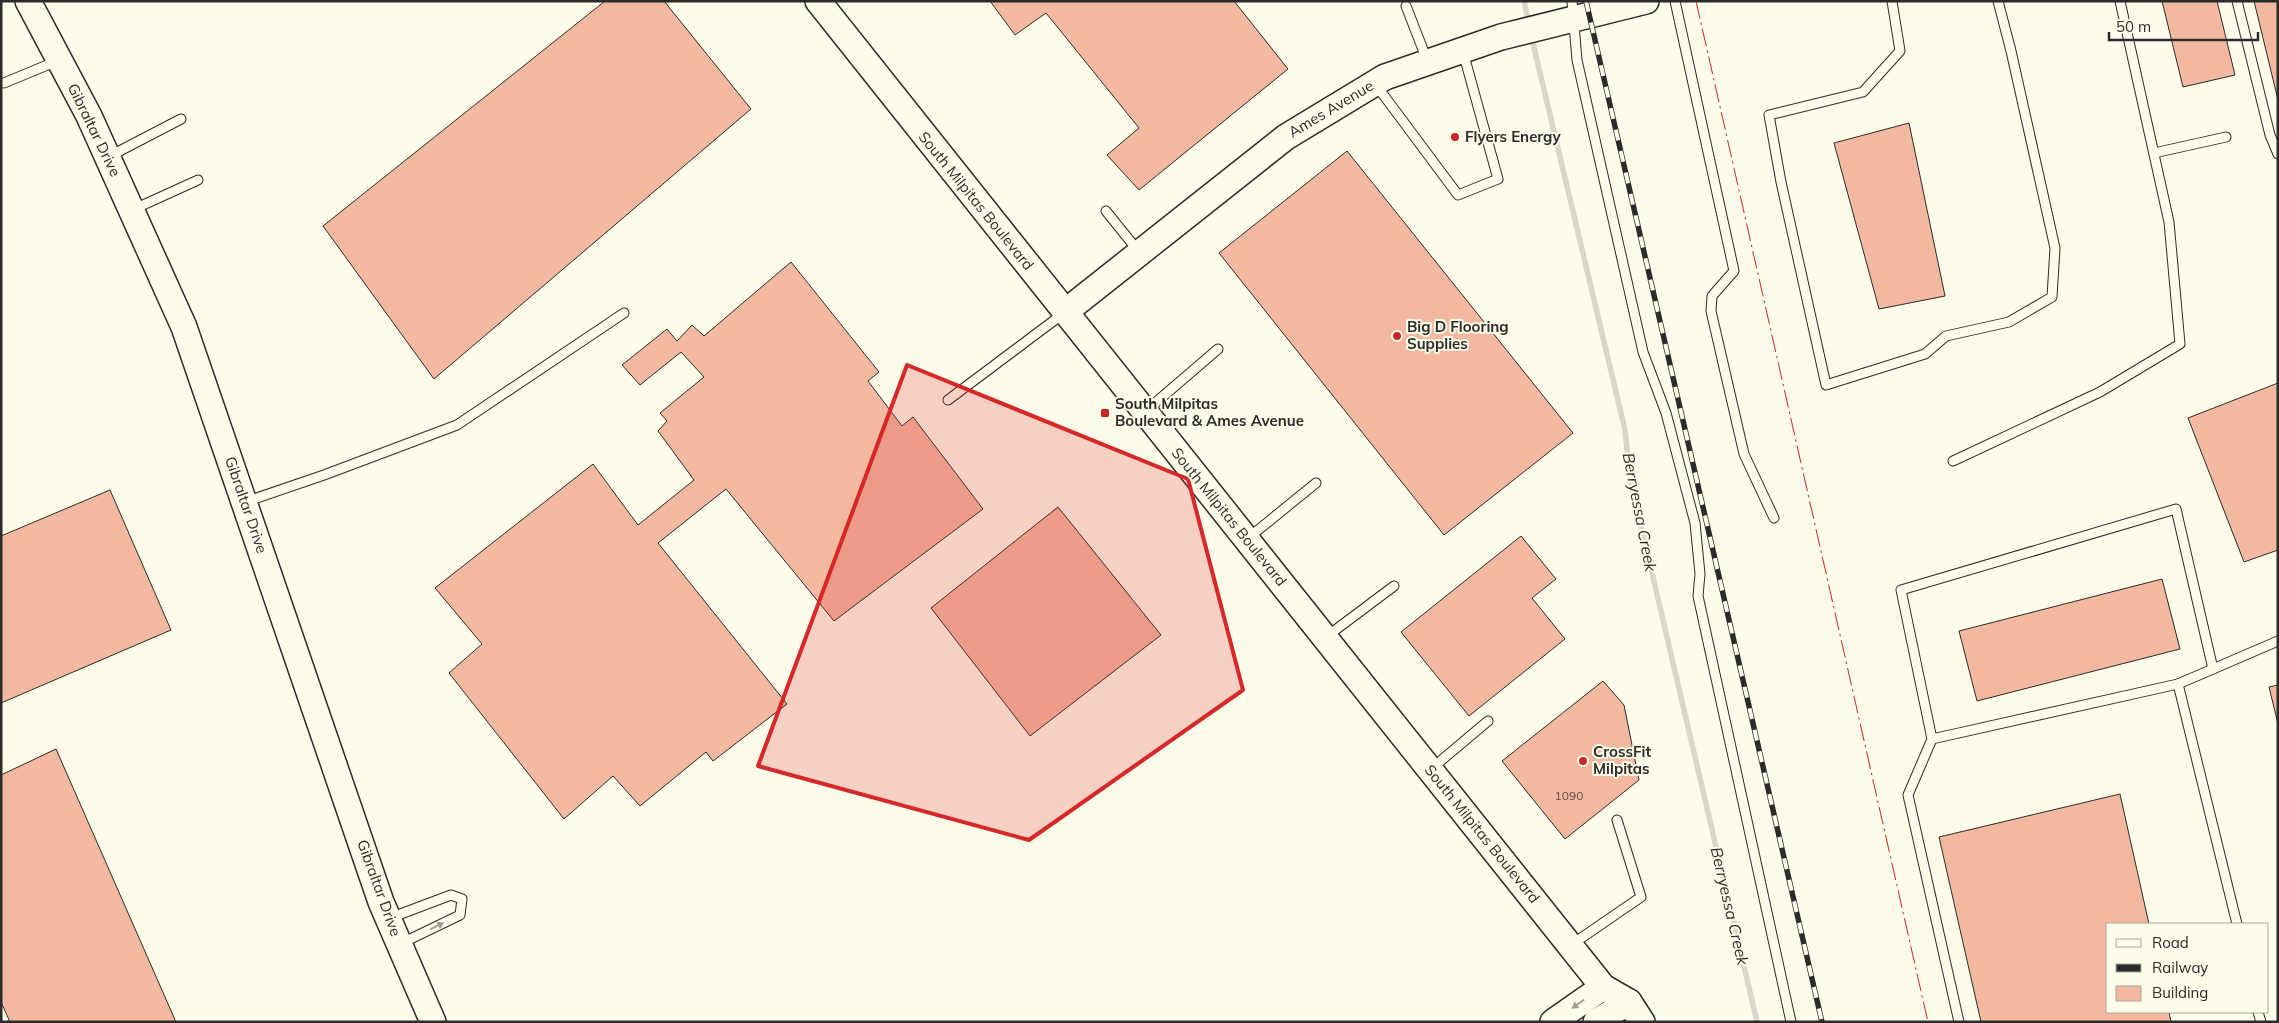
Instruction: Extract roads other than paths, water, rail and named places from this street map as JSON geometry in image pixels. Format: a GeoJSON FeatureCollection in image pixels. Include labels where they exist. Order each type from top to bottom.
{"type":"FeatureCollection","features":[{"type":"Feature","properties":{"kind":"street","name":"Gibraltar Drive"},"geometry":{"type":"LineString","coordinates":[[28,1],[90,116],[184,326],[388,918],[433,1022]]}},
{"type":"Feature","properties":{"kind":"street","name":"South Milpitas Boulevard"},"geometry":{"type":"LineString","coordinates":[[818,1],[1326,637],[1602,987],[1636,1012]]}},
{"type":"Feature","properties":{"kind":"street","name":"Ames Avenue"},"geometry":{"type":"LineString","coordinates":[[1065,312],[1286,137],[1375,83],[1428,62],[1570,14],[1646,1]]}},
{"type":"Feature","properties":{"kind":"street"},"geometry":{"type":"LineString","coordinates":[[1602,987],[1602,1020],[1636,1012]]}},
{"type":"Feature","properties":{"kind":"street"},"geometry":{"type":"LineString","coordinates":[[1553,1022],[1602,987]]}},
{"type":"Feature","properties":{"kind":"lane"},"geometry":{"type":"LineString","coordinates":[[1675,1],[1734,270],[1712,296],[1711,311],[1744,454],[1774,518]]}},
{"type":"Feature","properties":{"kind":"lane"},"geometry":{"type":"LineString","coordinates":[[1892,1],[1900,51],[1864,92],[1769,115],[1781,182],[1826,385],[1925,354],[1946,336],[2009,322],[2052,297],[2055,248],[1998,1]]}},
{"type":"Feature","properties":{"kind":"lane"},"geometry":{"type":"LineString","coordinates":[[1953,461],[2100,392],[2180,344],[2168,222],[2120,1]]}},
{"type":"Feature","properties":{"kind":"lane"},"geometry":{"type":"LineString","coordinates":[[2237,1],[2270,135],[2278,154]]}},
{"type":"Feature","properties":{"kind":"lane"},"geometry":{"type":"LineString","coordinates":[[1406,6],[1428,62]]}},
{"type":"Feature","properties":{"kind":"lane"},"geometry":{"type":"LineString","coordinates":[[1570,14],[1576,60],[1643,352],[1666,413],[1695,522],[1700,574],[1698,596],[1791,1022]]}},
{"type":"Feature","properties":{"kind":"lane"},"geometry":{"type":"LineString","coordinates":[[1375,83],[1458,195],[1498,179],[1463,50]]}},
{"type":"Feature","properties":{"kind":"lane"},"geometry":{"type":"LineString","coordinates":[[4,83],[59,60]]}},
{"type":"Feature","properties":{"kind":"lane"},"geometry":{"type":"LineString","coordinates":[[108,156],[181,119]]}},
{"type":"Feature","properties":{"kind":"lane"},"geometry":{"type":"LineString","coordinates":[[2154,153],[2226,137]]}},
{"type":"Feature","properties":{"kind":"lane"},"geometry":{"type":"LineString","coordinates":[[132,210],[198,180]]}},
{"type":"Feature","properties":{"kind":"lane"},"geometry":{"type":"LineString","coordinates":[[1106,211],[1140,253]]}},
{"type":"Feature","properties":{"kind":"lane"},"geometry":{"type":"LineString","coordinates":[[948,400],[1065,312]]}},
{"type":"Feature","properties":{"kind":"lane"},"geometry":{"type":"LineString","coordinates":[[244,502],[324,475],[457,425],[624,313]]}},
{"type":"Feature","properties":{"kind":"lane"},"geometry":{"type":"LineString","coordinates":[[1145,412],[1218,349]]}},
{"type":"Feature","properties":{"kind":"lane"},"geometry":{"type":"LineString","coordinates":[[1247,539],[1316,483]]}},
{"type":"Feature","properties":{"kind":"lane"},"geometry":{"type":"LineString","coordinates":[[1959,1022],[1908,795],[1932,739],[1901,590],[2176,509],[2213,669]]}},
{"type":"Feature","properties":{"kind":"lane"},"geometry":{"type":"LineString","coordinates":[[1326,637],[1394,586]]}},
{"type":"Feature","properties":{"kind":"lane"},"geometry":{"type":"LineString","coordinates":[[1932,739],[2178,684],[2278,641]]}},
{"type":"Feature","properties":{"kind":"lane"},"geometry":{"type":"LineString","coordinates":[[2178,684],[2237,923]]}},
{"type":"Feature","properties":{"kind":"lane"},"geometry":{"type":"LineString","coordinates":[[1431,770],[1488,721]]}},
{"type":"Feature","properties":{"kind":"lane"},"geometry":{"type":"LineString","coordinates":[[1570,945],[1641,897],[1617,820]]}},
{"type":"Feature","properties":{"kind":"lane"},"geometry":{"type":"LineString","coordinates":[[388,918],[451,895],[462,900],[460,915],[400,944]]}},
{"type":"Feature","properties":{"kind":"waterway","name":"Berryessa Creek"},"geometry":{"type":"LineString","coordinates":[[1524,1],[1529,23]]}},
{"type":"Feature","properties":{"kind":"waterway","name":"Berryessa Creek"},"geometry":{"type":"LineString","coordinates":[[1531,35],[1625,430],[1630,479],[1757,1022]]}},
{"type":"Feature","properties":{"kind":"railway"},"geometry":{"type":"LineString","coordinates":[[1586,1],[1822,1022]]}},
{"type":"Feature","properties":{"kind":"place","name":"Flyers Energy"},"geometry":{"type":"Point","coordinates":[1455,137]}},
{"type":"Feature","properties":{"kind":"place","name":"Big D Flooring Supplies"},"geometry":{"type":"Point","coordinates":[1397,336]}},
{"type":"Feature","properties":{"kind":"place","name":"South Milpitas Boulevard & Ames Avenue"},"geometry":{"type":"Point","coordinates":[1105,413]}},
{"type":"Feature","properties":{"kind":"place","name":"CrossFit Milpitas"},"geometry":{"type":"Point","coordinates":[1583,761]}}]}
